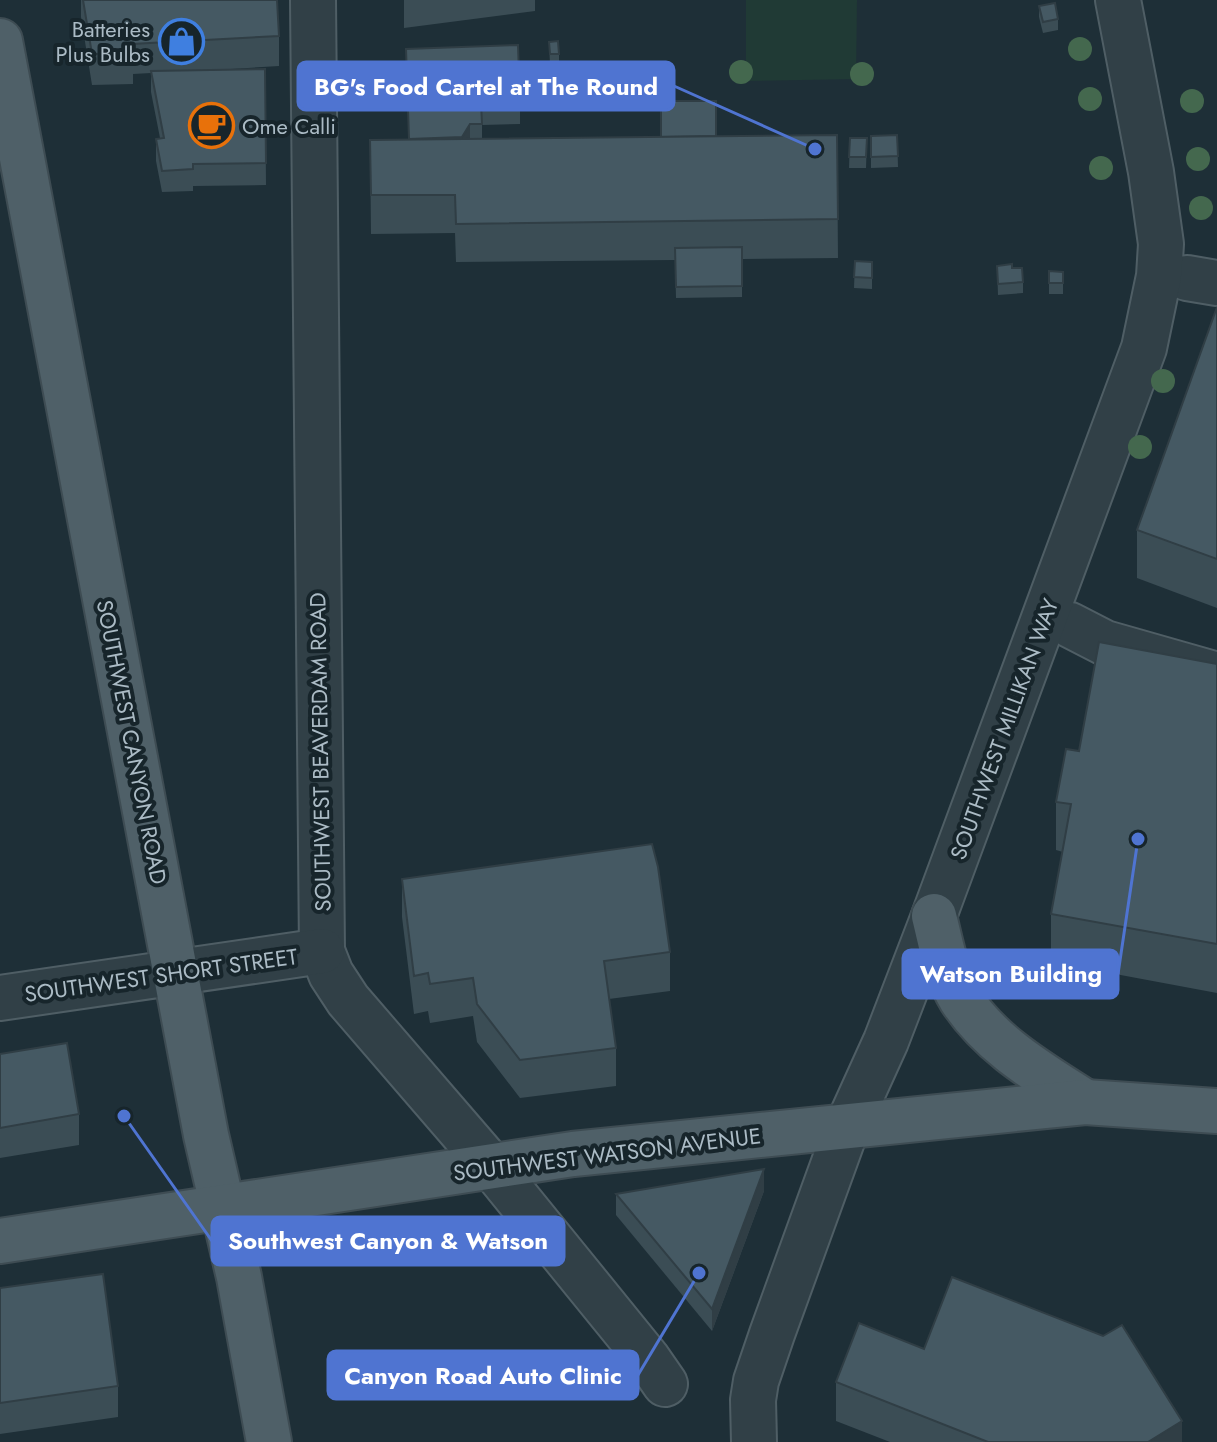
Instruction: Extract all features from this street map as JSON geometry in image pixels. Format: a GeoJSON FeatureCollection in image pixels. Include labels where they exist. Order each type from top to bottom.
{"type":"FeatureCollection","features":[{"type":"Feature","properties":{"kind":"main road","name":"SOUTHWEST CANYON ROAD"},"geometry":{"type":"LineString","coordinates":[[0,41],[206,1135],[224,1208],[269,1442]]}},
{"type":"Feature","properties":{"kind":"main road"},"geometry":{"type":"LineString","coordinates":[[934,916],[949,972],[962,999],[1014,1057],[1085,1102]]}},
{"type":"Feature","properties":{"kind":"main road","name":"SOUTHWEST WATSON AVENUE"},"geometry":{"type":"LineString","coordinates":[[0,1241],[573,1154],[1085,1102],[1217,1111]]}},
{"type":"Feature","properties":{"kind":"street","name":"SOUTHWEST BEAVERDAM ROAD"},"geometry":{"type":"LineString","coordinates":[[313,0],[322,951],[331,974],[348,1000],[492,1167],[665,1384]]}},
{"type":"Feature","properties":{"kind":"street","name":"SOUTHWEST MILLIKAN WAY"},"geometry":{"type":"LineString","coordinates":[[754,1442],[756,1381],[847,1127],[886,1041],[934,916],[1144,348],[1159,276],[1161,244],[1151,172],[1118,0]]}},
{"type":"Feature","properties":{"kind":"street"},"geometry":{"type":"LineString","coordinates":[[1070,625],[1105,643],[1217,675]]}},
{"type":"Feature","properties":{"kind":"street","name":"SOUTHWEST SHORT STREET"},"geometry":{"type":"LineString","coordinates":[[0,998],[322,951]]}},
{"type":"Feature","properties":{"kind":"green space"},"geometry":{"type":"Polygon","coordinates":[[[746,0],[857,0],[856,79],[746,81],[746,0]]]}},
{"type":"Feature","properties":{"kind":"building"},"geometry":{"type":"Polygon","coordinates":[[[83,0],[277,0],[279,36],[132,44],[133,53],[92,54],[83,0]]]}},
{"type":"Feature","properties":{"kind":"building"},"geometry":{"type":"Polygon","coordinates":[[[1055,3],[1058,19],[1043,22],[1039,6],[1055,3]]]}},
{"type":"Feature","properties":{"kind":"building"},"geometry":{"type":"Polygon","coordinates":[[[558,41],[559,54],[550,54],[549,42],[558,41]]]}},
{"type":"Feature","properties":{"kind":"building"},"geometry":{"type":"Polygon","coordinates":[[[518,45],[520,102],[481,103],[482,124],[470,124],[462,137],[409,139],[406,49],[518,45]]]}},
{"type":"Feature","properties":{"kind":"building","name":"Ome Calli"},"geometry":{"type":"Polygon","coordinates":[[[265,69],[266,163],[193,164],[193,169],[162,171],[156,139],[164,138],[151,71],[265,69]]]}},
{"type":"Feature","properties":{"kind":"building"},"geometry":{"type":"Polygon","coordinates":[[[661,101],[716,101],[716,136],[661,137],[661,101]]]}},
{"type":"Feature","properties":{"kind":"building"},"geometry":{"type":"Polygon","coordinates":[[[837,135],[838,219],[456,224],[455,195],[371,195],[370,140],[837,135]]]}},
{"type":"Feature","properties":{"kind":"building"},"geometry":{"type":"Polygon","coordinates":[[[897,135],[898,156],[871,157],[871,136],[897,135]]]}},
{"type":"Feature","properties":{"kind":"building"},"geometry":{"type":"Polygon","coordinates":[[[850,138],[867,138],[866,157],[849,157],[850,138]]]}},
{"type":"Feature","properties":{"kind":"building"},"geometry":{"type":"Polygon","coordinates":[[[742,247],[742,286],[676,287],[675,248],[742,247]]]}},
{"type":"Feature","properties":{"kind":"building"},"geometry":{"type":"Polygon","coordinates":[[[855,261],[872,262],[872,278],[854,277],[855,261]]]}},
{"type":"Feature","properties":{"kind":"building"},"geometry":{"type":"Polygon","coordinates":[[[1012,264],[1012,268],[1022,268],[1023,282],[998,284],[997,266],[1012,264]]]}},
{"type":"Feature","properties":{"kind":"building"},"geometry":{"type":"Polygon","coordinates":[[[1049,271],[1063,272],[1063,283],[1049,283],[1049,271]]]}},
{"type":"Feature","properties":{"kind":"building"},"geometry":{"type":"Polygon","coordinates":[[[1217,307],[1217,559],[1137,530],[1217,307]]]}},
{"type":"Feature","properties":{"kind":"building"},"geometry":{"type":"Polygon","coordinates":[[[1099,642],[1217,664],[1217,944],[1051,914],[1071,804],[1056,802],[1066,749],[1079,751],[1099,642]]]}},
{"type":"Feature","properties":{"kind":"building"},"geometry":{"type":"Polygon","coordinates":[[[652,844],[670,952],[604,961],[616,1048],[520,1060],[477,1004],[473,978],[430,984],[428,973],[414,976],[402,879],[652,844]]]}},
{"type":"Feature","properties":{"kind":"building"},"geometry":{"type":"Polygon","coordinates":[[[67,1043],[79,1114],[0,1128],[0,1054],[67,1043]]]}},
{"type":"Feature","properties":{"kind":"building"},"geometry":{"type":"Polygon","coordinates":[[[764,1169],[712,1309],[616,1194],[764,1169]]]}},
{"type":"Feature","properties":{"kind":"building"},"geometry":{"type":"Polygon","coordinates":[[[103,1274],[118,1386],[0,1403],[0,1288],[103,1274]]]}},
{"type":"Feature","properties":{"kind":"building"},"geometry":{"type":"Polygon","coordinates":[[[952,1277],[1103,1336],[1122,1325],[1182,1421],[1148,1442],[988,1442],[836,1382],[859,1323],[924,1349],[952,1277]]]}},
{"type":"Feature","properties":{"kind":"place","name":"Batteries Plus Bulbs"},"geometry":{"type":"Point","coordinates":[181,42]}},
{"type":"Feature","properties":{"kind":"place","name":"Ome Calli"},"geometry":{"type":"Point","coordinates":[211,126]}},
{"type":"Feature","properties":{"kind":"place","name":"BG's Food Cartel at The Round"},"geometry":{"type":"Point","coordinates":[815,149]}},
{"type":"Feature","properties":{"kind":"place","name":"Watson Building"},"geometry":{"type":"Point","coordinates":[1138,839]}},
{"type":"Feature","properties":{"kind":"place","name":"Southwest Canyon & Watson"},"geometry":{"type":"Point","coordinates":[124,1116]}},
{"type":"Feature","properties":{"kind":"place","name":"Canyon Road Auto Clinic"},"geometry":{"type":"Point","coordinates":[699,1273]}}]}
